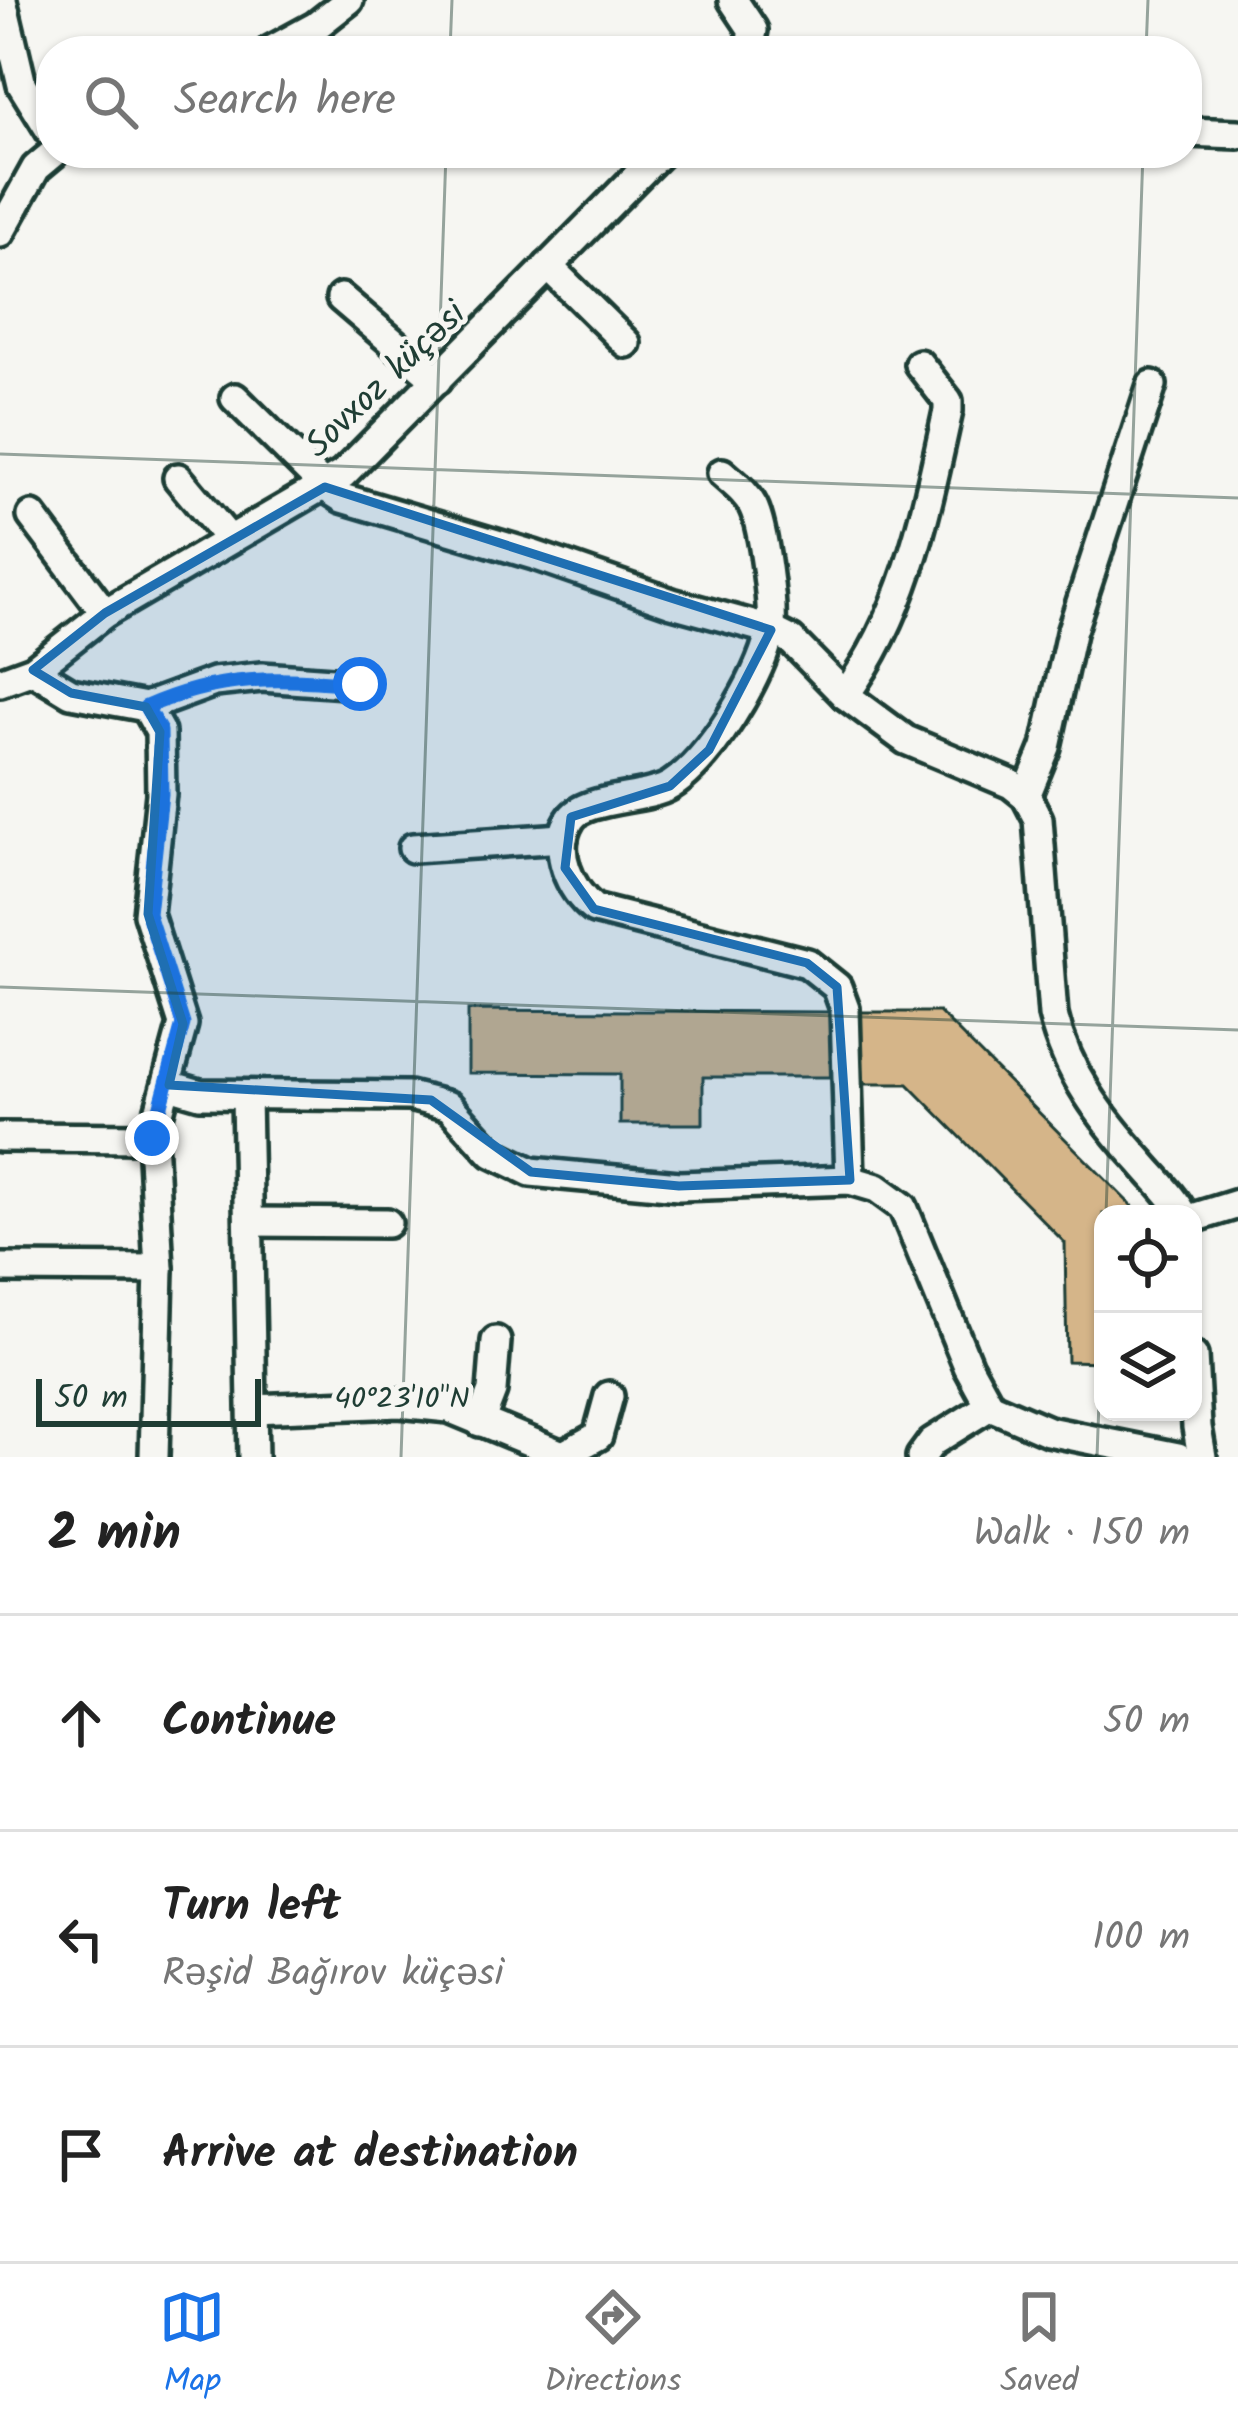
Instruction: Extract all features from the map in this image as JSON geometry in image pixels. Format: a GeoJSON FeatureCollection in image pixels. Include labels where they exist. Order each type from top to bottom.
{"type":"FeatureCollection","features":[{"type":"Feature","properties":{"kind":"street"},"geometry":{"type":"LineString","coordinates":[[2,0],[22,85],[36,108]]}},
{"type":"Feature","properties":{"kind":"street"},"geometry":{"type":"LineString","coordinates":[[298,36],[349,0]]}},
{"type":"Feature","properties":{"kind":"street"},"geometry":{"type":"LineString","coordinates":[[733,0],[753,30],[752,36]]}},
{"type":"Feature","properties":{"kind":"street"},"geometry":{"type":"LineString","coordinates":[[1202,133],[1238,134]]}},
{"type":"Feature","properties":{"kind":"street"},"geometry":{"type":"LineString","coordinates":[[0,233],[36,168]]}},
{"type":"Feature","properties":{"kind":"street","name":"Sovxoz küçəsi"},"geometry":{"type":"LineString","coordinates":[[0,682],[33,670],[105,613],[228,538],[325,488],[645,168]]}},
{"type":"Feature","properties":{"kind":"street"},"geometry":{"type":"LineString","coordinates":[[548,266],[626,343]]}},
{"type":"Feature","properties":{"kind":"street"},"geometry":{"type":"LineString","coordinates":[[341,298],[437,380]]}},
{"type":"Feature","properties":{"kind":"street"},"geometry":{"type":"LineString","coordinates":[[844,695],[883,634],[918,548],[948,411],[948,401],[919,364]]}},
{"type":"Feature","properties":{"kind":"street"},"geometry":{"type":"LineString","coordinates":[[1026,796],[1042,760],[1071,633],[1152,385]]}},
{"type":"Feature","properties":{"kind":"street"},"geometry":{"type":"LineString","coordinates":[[235,398],[325,488],[342,498],[771,630],[791,640],[844,695],[906,740],[1011,784],[1026,796],[1038,819],[1043,850],[1053,1015],[1059,1039],[1076,1078],[1109,1126],[1175,1205]]}},
{"type":"Feature","properties":{"kind":"street"},"geometry":{"type":"LineString","coordinates":[[722,473],[746,494],[756,513],[771,630],[755,670],[709,750],[670,786],[586,807],[571,817],[563,838],[566,868],[577,895],[594,909],[807,963],[838,987],[845,1009],[850,1180]]}},
{"type":"Feature","properties":{"kind":"street"},"geometry":{"type":"LineString","coordinates":[[178,478],[228,538]]}},
{"type":"Feature","properties":{"kind":"street"},"geometry":{"type":"LineString","coordinates":[[32,516],[105,613]]}},
{"type":"Feature","properties":{"kind":"street"},"geometry":{"type":"LineString","coordinates":[[33,670],[71,693],[146,707],[214,682],[262,677],[360,684]]}},
{"type":"Feature","properties":{"kind":"street"},"geometry":{"type":"LineString","coordinates":[[146,707],[160,731],[161,794],[148,914],[183,1024],[152,1138],[159,1268],[154,1457]]}},
{"type":"Feature","properties":{"kind":"street"},"geometry":{"type":"LineString","coordinates":[[413,848],[563,838]]}},
{"type":"Feature","properties":{"kind":"street"},"geometry":{"type":"LineString","coordinates":[[169,1084],[200,1094],[431,1100],[449,1106],[492,1153],[531,1172],[619,1184],[850,1180],[877,1188],[903,1207],[968,1366],[990,1406],[1048,1431],[1178,1457]]}},
{"type":"Feature","properties":{"kind":"street"},"geometry":{"type":"LineString","coordinates":[[246,1096],[253,1457]]}},
{"type":"Feature","properties":{"kind":"street"},"geometry":{"type":"LineString","coordinates":[[0,1137],[152,1138]]}},
{"type":"Feature","properties":{"kind":"street"},"geometry":{"type":"LineString","coordinates":[[1202,1215],[1238,1204]]}},
{"type":"Feature","properties":{"kind":"street"},"geometry":{"type":"LineString","coordinates":[[249,1222],[387,1223]]}},
{"type":"Feature","properties":{"kind":"street"},"geometry":{"type":"LineString","coordinates":[[0,1268],[159,1268]]}},
{"type":"Feature","properties":{"kind":"street"},"geometry":{"type":"LineString","coordinates":[[480,1422],[491,1390],[496,1341]]}},
{"type":"Feature","properties":{"kind":"street"},"geometry":{"type":"LineString","coordinates":[[253,1409],[399,1403],[449,1408],[566,1456],[598,1436],[609,1396]]}},
{"type":"Feature","properties":{"kind":"street"},"geometry":{"type":"LineString","coordinates":[[921,1457],[932,1442],[990,1406]]}},
{"type":"Feature","properties":{"kind":"street"},"geometry":{"type":"LineString","coordinates":[[1196,1421],[1202,1457]]}},
{"type":"Feature","properties":{"kind":"highlighted area"},"geometry":{"type":"Polygon","coordinates":[[[325,487],[771,630],[709,750],[670,786],[571,817],[565,868],[594,909],[807,963],[837,987],[850,1180],[679,1186],[531,1172],[431,1100],[169,1085],[183,1024],[148,914],[160,732],[146,707],[71,693],[33,670],[105,613],[325,487]]]}},
{"type":"Feature","properties":{"kind":"building"},"geometry":{"type":"Polygon","coordinates":[[[468,1010],[833,1012],[833,1077],[703,1077],[703,1124],[620,1124],[620,1074],[468,1073],[468,1010]]]}},
{"type":"Feature","properties":{"kind":"building"},"geometry":{"type":"Polygon","coordinates":[[[856,1012],[939,1012],[1131,1205],[1094,1205],[1094,1362],[1067,1361],[1065,1243],[908,1084],[857,1084],[856,1012]]]}},
{"type":"Feature","properties":{"kind":"route"},"geometry":{"type":"LineString","coordinates":[[152,1138],[183,1024],[148,914],[161,794],[160,731],[146,707],[214,682],[262,677],[360,684]]}}]}
